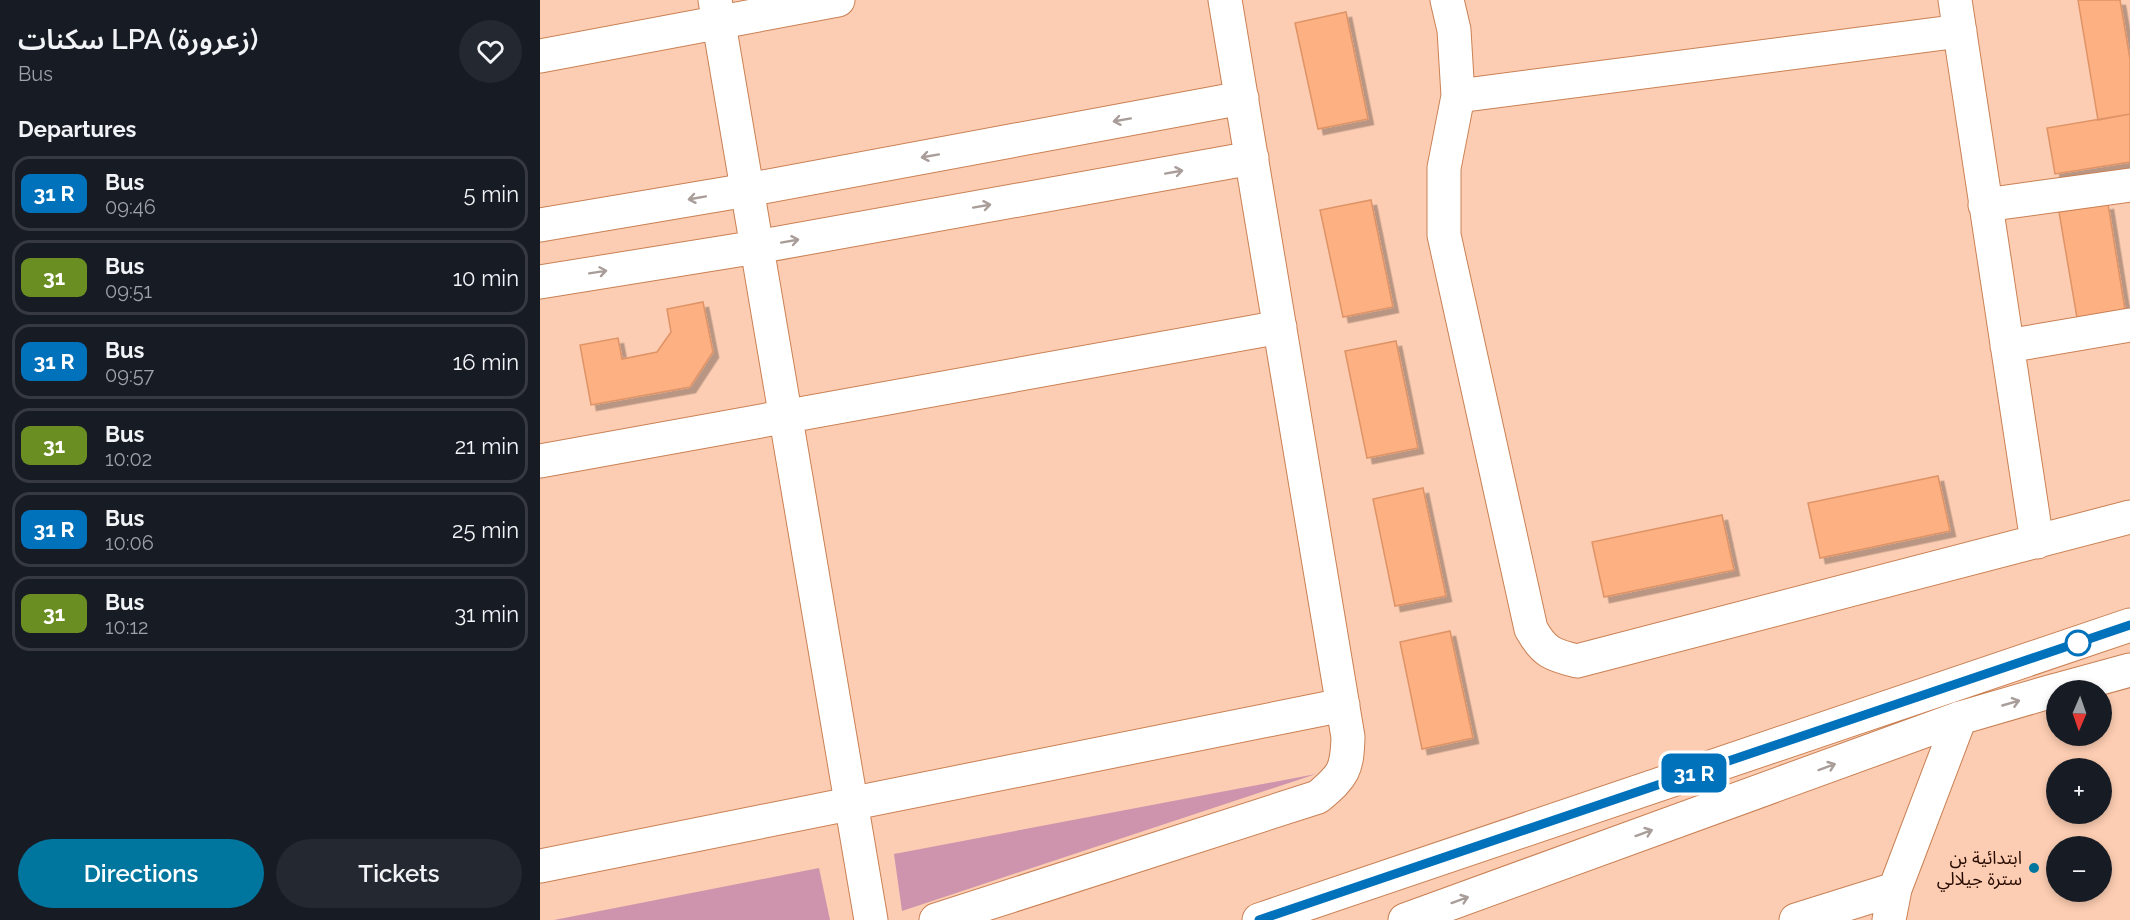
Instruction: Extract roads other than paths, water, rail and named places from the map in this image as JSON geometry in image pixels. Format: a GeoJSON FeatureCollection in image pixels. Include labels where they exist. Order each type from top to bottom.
{"type":"FeatureCollection","features":[{"type":"Feature","properties":{"kind":"main road"},"geometry":{"type":"LineString","coordinates":[[540,56],[717,11],[837,0]]}},
{"type":"Feature","properties":{"kind":"main road"},"geometry":{"type":"LineString","coordinates":[[936,920],[1318,796],[1338,780],[1347,759],[1348,737],[1343,705],[1225,0]]}},
{"type":"Feature","properties":{"kind":"main road"},"geometry":{"type":"LineString","coordinates":[[1448,0],[1454,30],[1458,96],[1444,168],[1444,235],[1531,629],[1540,646],[1555,656],[1577,661],[2130,517]]}},
{"type":"Feature","properties":{"kind":"main road"},"geometry":{"type":"LineString","coordinates":[[717,11],[871,920]]}},
{"type":"Feature","properties":{"kind":"main road"},"geometry":{"type":"LineString","coordinates":[[1458,96],[1957,16],[2037,542]]}},
{"type":"Feature","properties":{"kind":"main road"},"geometry":{"type":"LineString","coordinates":[[540,225],[747,190],[1242,98]]}},
{"type":"Feature","properties":{"kind":"main road"},"geometry":{"type":"LineString","coordinates":[[540,282],[1252,158]]}},
{"type":"Feature","properties":{"kind":"main road"},"geometry":{"type":"LineString","coordinates":[[1985,205],[2130,185]]}},
{"type":"Feature","properties":{"kind":"main road"},"geometry":{"type":"LineString","coordinates":[[2007,346],[2130,325]]}},
{"type":"Feature","properties":{"kind":"main road"},"geometry":{"type":"LineString","coordinates":[[540,461],[1280,327]]}},
{"type":"Feature","properties":{"kind":"main road"},"geometry":{"type":"LineString","coordinates":[[1259,920],[2130,625]]}},
{"type":"Feature","properties":{"kind":"main road"},"geometry":{"type":"LineString","coordinates":[[2094,680],[2130,670]]}},
{"type":"Feature","properties":{"kind":"main road"},"geometry":{"type":"LineString","coordinates":[[1405,920],[1960,718],[2046,693]]}},
{"type":"Feature","properties":{"kind":"main road"},"geometry":{"type":"LineString","coordinates":[[540,866],[1343,705]]}},
{"type":"Feature","properties":{"kind":"main road"},"geometry":{"type":"LineString","coordinates":[[1796,920],[1892,904],[1960,718]]}},
{"type":"Feature","properties":{"kind":"place","name":"ابتدائية بن سترة جيلالي"},"geometry":{"type":"Point","coordinates":[2034,868]}}]}
